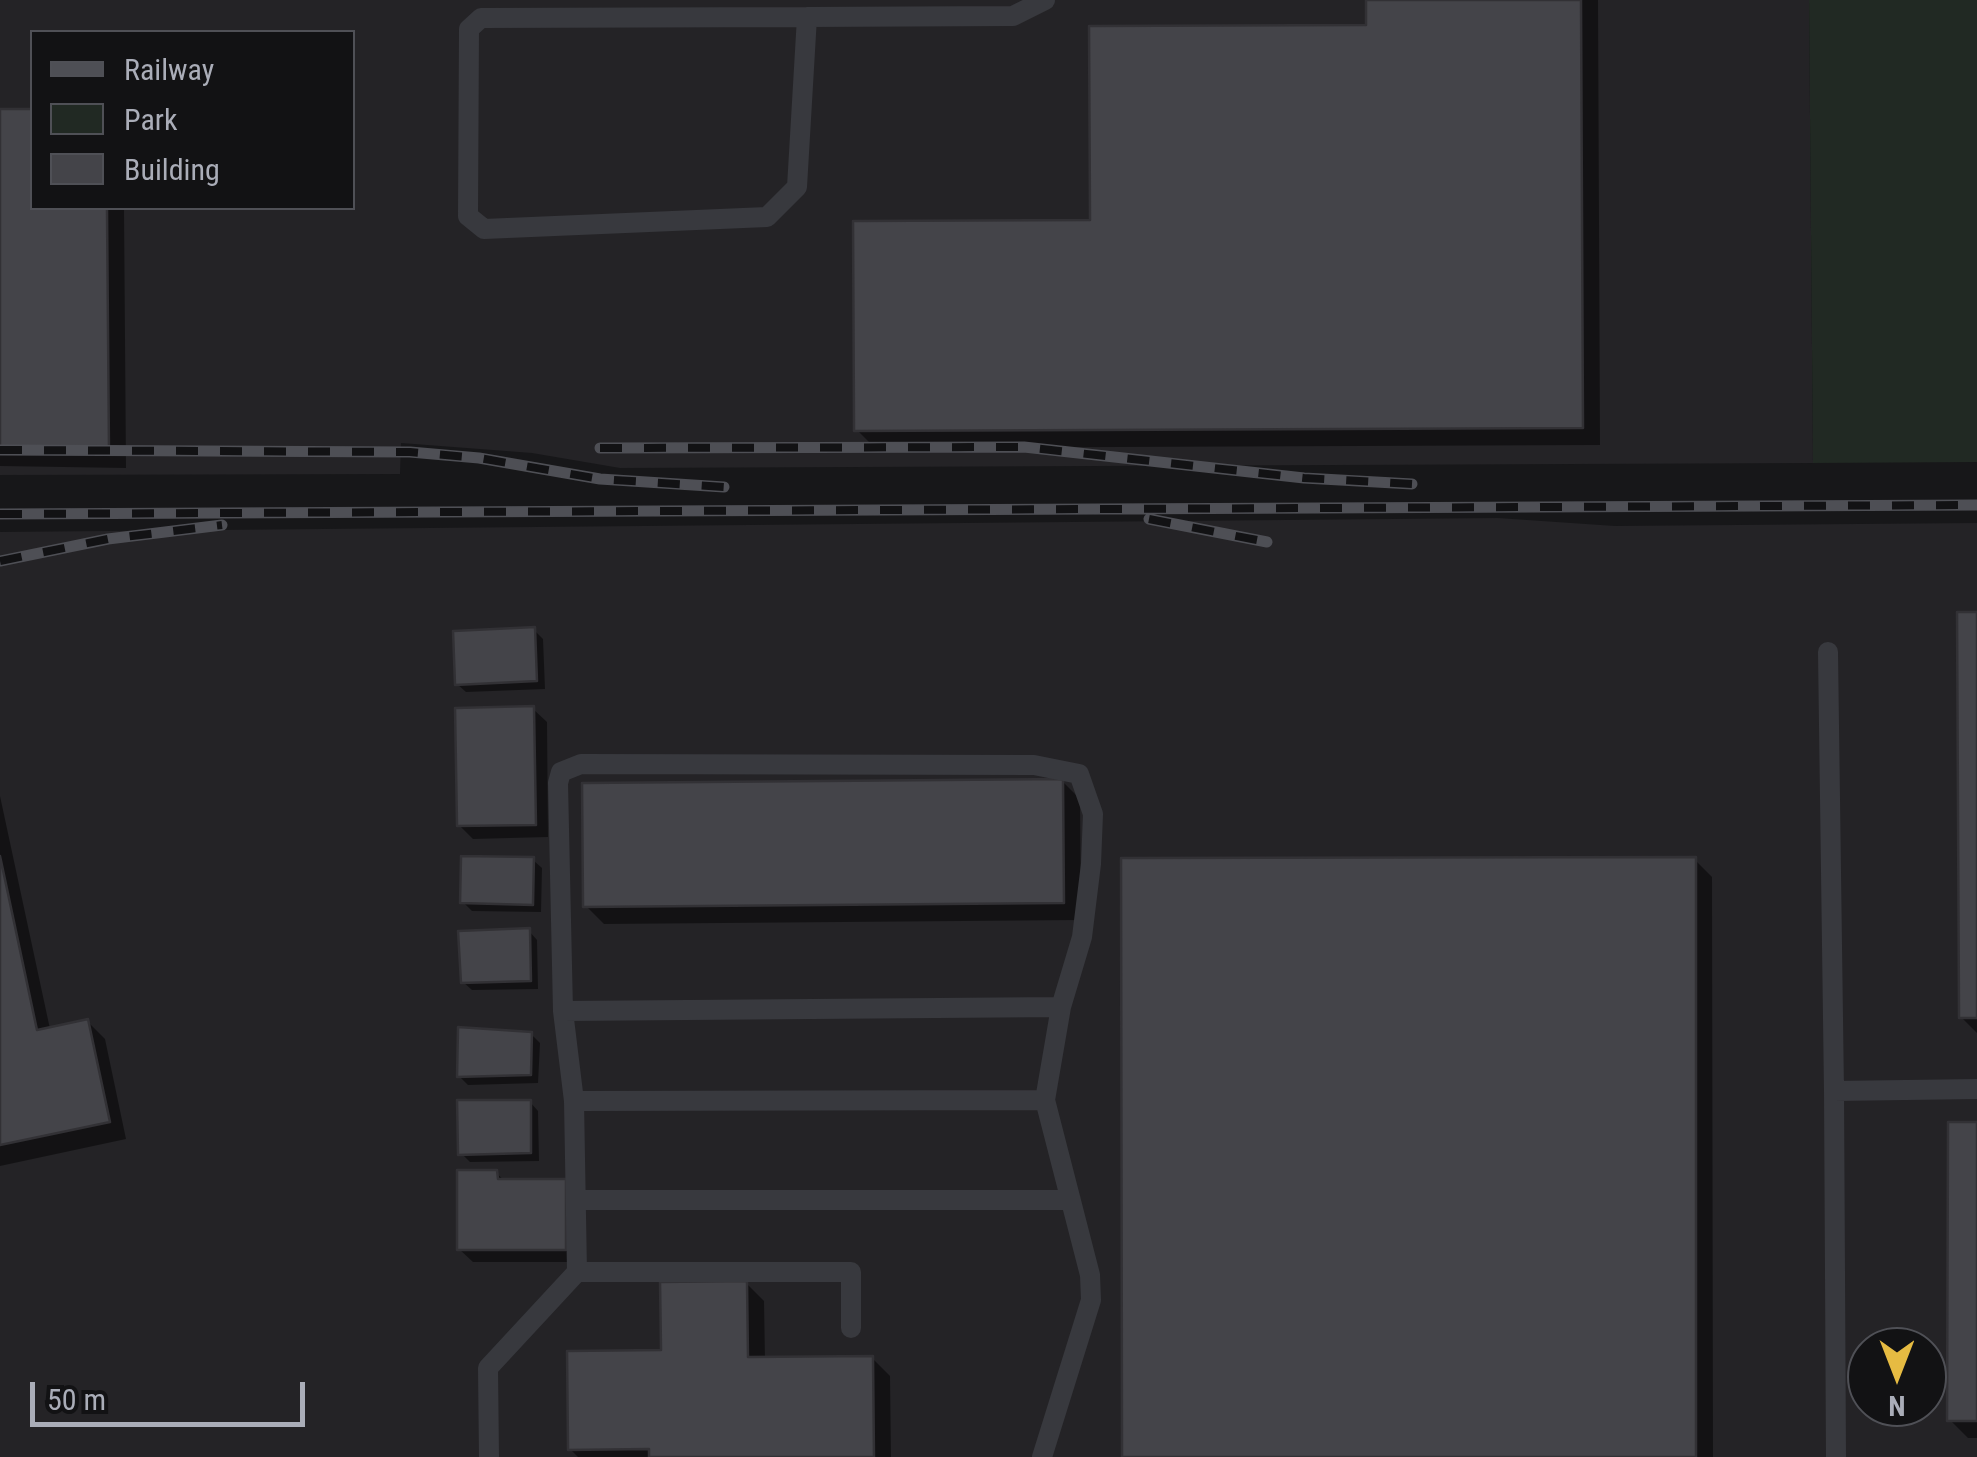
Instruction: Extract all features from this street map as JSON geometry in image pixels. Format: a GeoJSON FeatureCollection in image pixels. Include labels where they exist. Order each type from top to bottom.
{"type":"FeatureCollection","features":[{"type":"Feature","properties":{"kind":"lane"},"geometry":{"type":"LineString","coordinates":[[807,17],[796,187],[766,217],[484,230],[468,216],[469,29],[482,18],[1013,16],[1045,0]]}},
{"type":"Feature","properties":{"kind":"lane"},"geometry":{"type":"LineString","coordinates":[[1828,652],[1836,1457]]}},
{"type":"Feature","properties":{"kind":"lane"},"geometry":{"type":"LineString","coordinates":[[488,1457],[488,1368],[577,1272],[574,1102],[564,1011],[558,784],[562,772],[580,764],[1034,764],[1079,774],[1094,814],[1082,937],[1061,1007],[1045,1100],[1090,1275],[1091,1300],[1042,1457]]}},
{"type":"Feature","properties":{"kind":"lane"},"geometry":{"type":"LineString","coordinates":[[564,1011],[1061,1007]]}},
{"type":"Feature","properties":{"kind":"lane"},"geometry":{"type":"LineString","coordinates":[[1834,1090],[1977,1089]]}},
{"type":"Feature","properties":{"kind":"lane"},"geometry":{"type":"LineString","coordinates":[[574,1102],[1045,1100]]}},
{"type":"Feature","properties":{"kind":"lane"},"geometry":{"type":"LineString","coordinates":[[577,1200],[1071,1200]]}},
{"type":"Feature","properties":{"kind":"lane"},"geometry":{"type":"LineString","coordinates":[[577,1272],[850,1272],[852,1328]]}},
{"type":"Feature","properties":{"kind":"shaded area"},"geometry":{"type":"Polygon","coordinates":[[[0,0],[1809,0],[1813,463],[620,468],[532,453],[401,443],[400,474],[0,475],[0,0]]]}},
{"type":"Feature","properties":{"kind":"shaded area"},"geometry":{"type":"Polygon","coordinates":[[[1498,518],[1615,526],[1977,523],[1977,1457],[0,1457],[0,532],[1498,518]]]}},
{"type":"Feature","properties":{"kind":"green space"},"geometry":{"type":"Polygon","coordinates":[[[1809,0],[1977,0],[1977,462],[1813,463],[1809,0]]]}},
{"type":"Feature","properties":{"kind":"building"},"geometry":{"type":"Polygon","coordinates":[[[1366,0],[1581,0],[1583,428],[854,431],[853,221],[1090,220],[1089,26],[1366,25],[1366,0]]]}},
{"type":"Feature","properties":{"kind":"building"},"geometry":{"type":"Polygon","coordinates":[[[0,109],[30,109],[30,210],[107,210],[109,451],[0,449],[0,109]]]}},
{"type":"Feature","properties":{"kind":"building"},"geometry":{"type":"Polygon","coordinates":[[[1957,612],[1977,612],[1977,1018],[1959,1018],[1957,612]]]}},
{"type":"Feature","properties":{"kind":"building"},"geometry":{"type":"Polygon","coordinates":[[[535,627],[537,681],[455,685],[453,631],[535,627]]]}},
{"type":"Feature","properties":{"kind":"building"},"geometry":{"type":"Polygon","coordinates":[[[534,706],[536,825],[457,826],[455,708],[534,706]]]}},
{"type":"Feature","properties":{"kind":"building"},"geometry":{"type":"Polygon","coordinates":[[[1063,779],[1064,903],[583,907],[582,783],[1063,779]]]}},
{"type":"Feature","properties":{"kind":"building"},"geometry":{"type":"Polygon","coordinates":[[[0,856],[37,1030],[88,1019],[110,1122],[0,1145],[0,856]]]}},
{"type":"Feature","properties":{"kind":"building"},"geometry":{"type":"Polygon","coordinates":[[[461,856],[534,857],[533,905],[460,903],[461,856]]]}},
{"type":"Feature","properties":{"kind":"building"},"geometry":{"type":"Polygon","coordinates":[[[1696,857],[1696,1457],[1122,1457],[1121,858],[1696,857]]]}},
{"type":"Feature","properties":{"kind":"building"},"geometry":{"type":"Polygon","coordinates":[[[530,928],[531,981],[461,983],[458,931],[530,928]]]}},
{"type":"Feature","properties":{"kind":"building"},"geometry":{"type":"Polygon","coordinates":[[[458,1027],[532,1032],[531,1075],[457,1077],[458,1027]]]}},
{"type":"Feature","properties":{"kind":"building"},"geometry":{"type":"Polygon","coordinates":[[[457,1100],[531,1100],[531,1153],[458,1155],[457,1100]]]}},
{"type":"Feature","properties":{"kind":"building"},"geometry":{"type":"Polygon","coordinates":[[[1948,1122],[1977,1122],[1977,1421],[1947,1421],[1948,1122]]]}},
{"type":"Feature","properties":{"kind":"building"},"geometry":{"type":"Polygon","coordinates":[[[457,1170],[497,1170],[498,1179],[566,1179],[566,1250],[457,1250],[457,1170]]]}},
{"type":"Feature","properties":{"kind":"building"},"geometry":{"type":"Polygon","coordinates":[[[747,1281],[748,1357],[873,1356],[874,1457],[649,1457],[649,1449],[568,1450],[567,1351],[661,1350],[660,1282],[747,1281]]]}},
{"type":"Feature","properties":{"kind":"railway"},"geometry":{"type":"LineString","coordinates":[[600,448],[1024,447],[1304,478],[1412,484]]}},
{"type":"Feature","properties":{"kind":"railway"},"geometry":{"type":"LineString","coordinates":[[0,450],[410,452],[479,458],[600,479],[724,487]]}},
{"type":"Feature","properties":{"kind":"railway"},"geometry":{"type":"LineString","coordinates":[[0,514],[1977,505]]}},
{"type":"Feature","properties":{"kind":"railway"},"geometry":{"type":"LineString","coordinates":[[1149,519],[1267,542]]}},
{"type":"Feature","properties":{"kind":"railway"},"geometry":{"type":"LineString","coordinates":[[0,561],[108,539],[222,525]]}}]}
